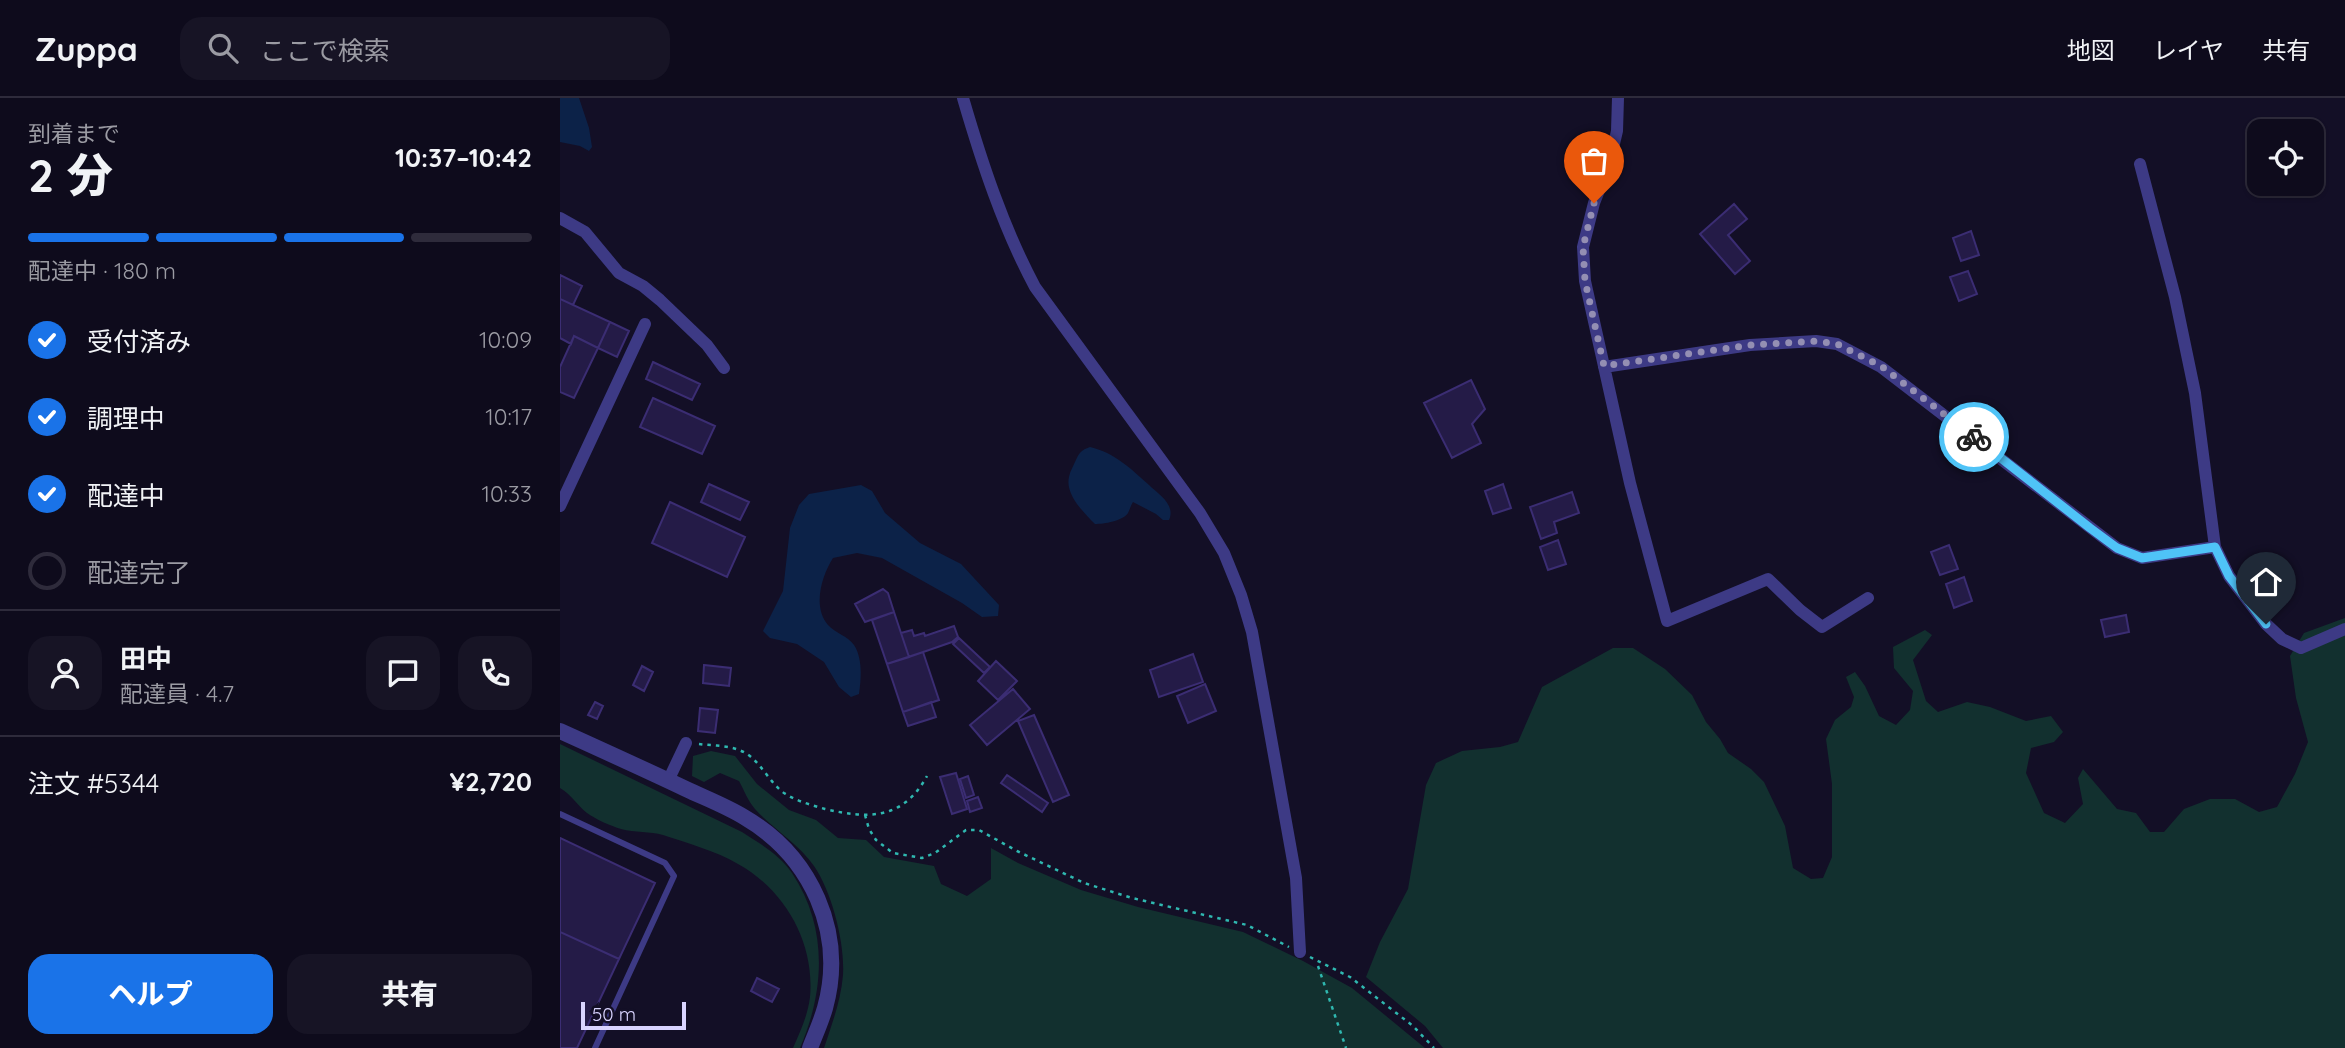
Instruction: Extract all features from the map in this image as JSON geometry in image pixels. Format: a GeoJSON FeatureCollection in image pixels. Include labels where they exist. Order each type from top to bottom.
{"type":"FeatureCollection","features":[{"type":"Feature","properties":{"kind":"street"},"geometry":{"type":"LineString","coordinates":[[962,98],[1000,214],[1035,287],[1200,513],[1224,553],[1237,585],[1252,632],[1296,878],[1300,952]]}},
{"type":"Feature","properties":{"kind":"street"},"geometry":{"type":"LineString","coordinates":[[1618,98],[1618,131],[1609,165],[1594,203],[1583,247],[1585,281],[1630,483],[1667,621],[1768,579],[1822,627],[1868,598]]}},
{"type":"Feature","properties":{"kind":"street"},"geometry":{"type":"LineString","coordinates":[[2140,164],[2175,297],[2195,393],[2215,547],[2229,576],[2266,624],[2282,639],[2301,648],[2345,629]]}},
{"type":"Feature","properties":{"kind":"street"},"geometry":{"type":"LineString","coordinates":[[560,218],[585,232],[619,273],[643,286],[660,300],[707,345],[723,368]]}},
{"type":"Feature","properties":{"kind":"street"},"geometry":{"type":"LineString","coordinates":[[560,506],[645,324]]}},
{"type":"Feature","properties":{"kind":"street"},"geometry":{"type":"LineString","coordinates":[[1604,366],[1750,345],[1816,341],[1837,344],[1881,366],[2117,548],[2142,558],[2215,547]]}},
{"type":"Feature","properties":{"kind":"street"},"geometry":{"type":"LineString","coordinates":[[560,731],[744,817],[778,841],[807,874],[822,906],[831,936],[831,973],[825,1008],[810,1048]]}},
{"type":"Feature","properties":{"kind":"street"},"geometry":{"type":"LineString","coordinates":[[668,781],[686,743]]}},
{"type":"Feature","properties":{"kind":"lane"},"geometry":{"type":"LineString","coordinates":[[560,814],[665,863],[674,876],[595,1048]]}},
{"type":"Feature","properties":{"kind":"path"},"geometry":{"type":"LineString","coordinates":[[686,743],[735,748],[749,755],[784,793],[806,804],[853,816],[877,815],[901,805],[917,794],[927,776]]}},
{"type":"Feature","properties":{"kind":"path"},"geometry":{"type":"LineString","coordinates":[[865,815],[876,841],[892,853],[922,858],[935,853],[966,830],[979,830],[1017,852],[1084,883],[1132,898],[1247,925],[1350,977],[1413,1026],[1434,1048]]}},
{"type":"Feature","properties":{"kind":"path"},"geometry":{"type":"LineString","coordinates":[[1318,966],[1346,1048]]}},
{"type":"Feature","properties":{"kind":"green space"},"geometry":{"type":"Polygon","coordinates":[[[2345,618],[2345,1048],[1443,1048],[1425,1026],[1366,977],[1380,942],[1408,889],[1426,785],[1436,763],[1462,751],[1518,742],[1542,687],[1613,648],[1633,648],[1665,669],[1692,695],[1706,722],[1728,753],[1764,782],[1785,826],[1793,868],[1811,879],[1823,878],[1832,857],[1832,784],[1826,739],[1835,720],[1851,707],[1854,697],[1846,677],[1855,672],[1879,716],[1896,725],[1910,710],[1913,691],[1894,668],[1893,647],[1925,630],[1932,635],[1913,660],[1926,701],[1938,712],[1967,702],[1990,707],[2026,721],[2051,716],[2063,732],[2054,742],[2031,748],[2026,773],[2044,813],[2065,823],[2083,804],[2078,778],[2083,769],[2117,809],[2136,813],[2150,832],[2164,832],[2184,809],[2210,799],[2235,799],[2259,812],[2277,807],[2308,742],[2296,698],[2290,656],[2304,633],[2345,618]]]}},
{"type":"Feature","properties":{"kind":"green space"},"geometry":{"type":"Polygon","coordinates":[[[560,744],[742,832],[769,850],[792,873],[812,915],[819,959],[814,1004],[800,1048],[793,1048],[807,1010],[810,977],[802,938],[783,903],[755,875],[720,855],[663,835],[621,829],[587,813],[560,788],[560,744]]]}},
{"type":"Feature","properties":{"kind":"green space"},"geometry":{"type":"Polygon","coordinates":[[[711,751],[735,756],[757,784],[789,810],[816,820],[838,838],[866,840],[884,857],[934,866],[941,884],[967,896],[991,879],[991,848],[1018,863],[1081,890],[1138,907],[1243,932],[1352,988],[1425,1048],[824,1048],[838,1003],[843,975],[842,948],[832,903],[808,858],[755,809],[739,781],[720,773],[704,782],[692,776],[693,756],[711,751]]]}},
{"type":"Feature","properties":{"kind":"water"},"geometry":{"type":"Polygon","coordinates":[[[560,98],[579,98],[589,128],[592,147],[589,151],[580,146],[560,142],[560,98]]]}},
{"type":"Feature","properties":{"kind":"water"},"geometry":{"type":"Polygon","coordinates":[[[1090,447],[1122,462],[1161,496],[1170,509],[1169,520],[1163,520],[1133,502],[1128,513],[1122,518],[1095,524],[1076,502],[1068,483],[1078,456],[1090,447]]]}},
{"type":"Feature","properties":{"kind":"water"},"geometry":{"type":"Polygon","coordinates":[[[861,485],[872,491],[885,513],[920,543],[961,564],[999,605],[998,616],[982,617],[882,558],[857,553],[833,558],[822,582],[820,609],[828,625],[851,642],[859,656],[859,694],[851,697],[839,687],[824,662],[797,644],[770,638],[763,631],[783,591],[790,528],[799,505],[809,494],[861,485]]]}},
{"type":"Feature","properties":{"kind":"building"},"geometry":{"type":"Polygon","coordinates":[[[1734,204],[1747,219],[1728,235],[1750,261],[1735,274],[1700,234],[1734,204]]]}},
{"type":"Feature","properties":{"kind":"building"},"geometry":{"type":"Polygon","coordinates":[[[1971,231],[1979,255],[1961,261],[1953,238],[1971,231]]]}},
{"type":"Feature","properties":{"kind":"building"},"geometry":{"type":"Polygon","coordinates":[[[1968,271],[1977,294],[1959,301],[1950,277],[1968,271]]]}},
{"type":"Feature","properties":{"kind":"building"},"geometry":{"type":"Polygon","coordinates":[[[560,275],[582,286],[573,305],[560,299],[560,275]]]}},
{"type":"Feature","properties":{"kind":"building"},"geometry":{"type":"Polygon","coordinates":[[[560,299],[610,322],[598,348],[574,336],[571,344],[560,338],[560,299]]]}},
{"type":"Feature","properties":{"kind":"building"},"geometry":{"type":"Polygon","coordinates":[[[610,322],[629,331],[617,357],[598,348],[610,322]]]}},
{"type":"Feature","properties":{"kind":"building"},"geometry":{"type":"Polygon","coordinates":[[[574,336],[598,348],[574,398],[560,392],[560,367],[574,336]]]}},
{"type":"Feature","properties":{"kind":"building"},"geometry":{"type":"Polygon","coordinates":[[[653,362],[700,384],[692,400],[646,379],[653,362]]]}},
{"type":"Feature","properties":{"kind":"building"},"geometry":{"type":"Polygon","coordinates":[[[1471,380],[1485,409],[1472,424],[1481,443],[1452,458],[1424,403],[1471,380]]]}},
{"type":"Feature","properties":{"kind":"building"},"geometry":{"type":"Polygon","coordinates":[[[653,398],[715,426],[702,454],[640,427],[653,398]]]}},
{"type":"Feature","properties":{"kind":"building"},"geometry":{"type":"Polygon","coordinates":[[[709,484],[749,502],[740,520],[701,502],[709,484]]]}},
{"type":"Feature","properties":{"kind":"building"},"geometry":{"type":"Polygon","coordinates":[[[1503,484],[1511,508],[1493,514],[1485,491],[1503,484]]]}},
{"type":"Feature","properties":{"kind":"building"},"geometry":{"type":"Polygon","coordinates":[[[1572,492],[1579,513],[1554,522],[1557,533],[1541,539],[1530,507],[1572,492]]]}},
{"type":"Feature","properties":{"kind":"building"},"geometry":{"type":"Polygon","coordinates":[[[670,502],[745,537],[727,577],[652,543],[670,502]]]}},
{"type":"Feature","properties":{"kind":"building"},"geometry":{"type":"Polygon","coordinates":[[[1558,540],[1566,564],[1548,570],[1540,547],[1558,540]]]}},
{"type":"Feature","properties":{"kind":"building"},"geometry":{"type":"Polygon","coordinates":[[[1949,545],[1958,569],[1940,575],[1931,552],[1949,545]]]}},
{"type":"Feature","properties":{"kind":"building"},"geometry":{"type":"Polygon","coordinates":[[[1964,577],[1972,601],[1954,608],[1946,584],[1964,577]]]}},
{"type":"Feature","properties":{"kind":"building"},"geometry":{"type":"Polygon","coordinates":[[[883,589],[888,593],[894,612],[865,622],[855,604],[883,589]]]}},
{"type":"Feature","properties":{"kind":"building"},"geometry":{"type":"Polygon","coordinates":[[[894,612],[909,657],[887,664],[872,620],[894,612]]]}},
{"type":"Feature","properties":{"kind":"building"},"geometry":{"type":"Polygon","coordinates":[[[2126,615],[2129,632],[2105,637],[2101,620],[2126,615]]]}},
{"type":"Feature","properties":{"kind":"building"},"geometry":{"type":"Polygon","coordinates":[[[954,626],[958,637],[952,642],[909,657],[901,633],[912,630],[914,636],[924,633],[925,636],[954,626]]]}},
{"type":"Feature","properties":{"kind":"building"},"geometry":{"type":"Polygon","coordinates":[[[959,638],[990,667],[984,673],[953,644],[959,638]]]}},
{"type":"Feature","properties":{"kind":"building"},"geometry":{"type":"Polygon","coordinates":[[[923,652],[939,700],[903,712],[887,664],[923,652]]]}},
{"type":"Feature","properties":{"kind":"building"},"geometry":{"type":"Polygon","coordinates":[[[1193,654],[1203,682],[1159,697],[1150,670],[1193,654]]]}},
{"type":"Feature","properties":{"kind":"building"},"geometry":{"type":"Polygon","coordinates":[[[996,661],[1017,681],[998,700],[978,681],[996,661]]]}},
{"type":"Feature","properties":{"kind":"building"},"geometry":{"type":"Polygon","coordinates":[[[704,665],[731,668],[729,686],[703,683],[704,665]]]}},
{"type":"Feature","properties":{"kind":"building"},"geometry":{"type":"Polygon","coordinates":[[[642,666],[653,672],[644,691],[633,685],[642,666]]]}},
{"type":"Feature","properties":{"kind":"building"},"geometry":{"type":"Polygon","coordinates":[[[1205,684],[1216,711],[1188,723],[1177,696],[1205,684]]]}},
{"type":"Feature","properties":{"kind":"building"},"geometry":{"type":"Polygon","coordinates":[[[1013,689],[1030,709],[987,745],[970,725],[1013,689]]]}},
{"type":"Feature","properties":{"kind":"building"},"geometry":{"type":"Polygon","coordinates":[[[595,702],[603,706],[597,719],[588,715],[595,702]]]}},
{"type":"Feature","properties":{"kind":"building"},"geometry":{"type":"Polygon","coordinates":[[[931,702],[936,717],[908,726],[903,712],[931,702]]]}},
{"type":"Feature","properties":{"kind":"building"},"geometry":{"type":"Polygon","coordinates":[[[700,708],[718,710],[715,733],[698,731],[700,708]]]}},
{"type":"Feature","properties":{"kind":"building"},"geometry":{"type":"Polygon","coordinates":[[[1034,715],[1069,795],[1053,802],[1018,721],[1034,715]]]}},
{"type":"Feature","properties":{"kind":"building"},"geometry":{"type":"Polygon","coordinates":[[[956,773],[967,809],[952,814],[940,777],[956,773]]]}},
{"type":"Feature","properties":{"kind":"building"},"geometry":{"type":"Polygon","coordinates":[[[1007,775],[1048,803],[1042,812],[1001,783],[1007,775]]]}},
{"type":"Feature","properties":{"kind":"building"},"geometry":{"type":"Polygon","coordinates":[[[968,776],[974,795],[966,798],[960,779],[968,776]]]}},
{"type":"Feature","properties":{"kind":"building"},"geometry":{"type":"Polygon","coordinates":[[[978,797],[982,808],[970,812],[967,801],[978,797]]]}},
{"type":"Feature","properties":{"kind":"building"},"geometry":{"type":"Polygon","coordinates":[[[560,838],[655,883],[619,959],[560,932],[560,838]]]}},
{"type":"Feature","properties":{"kind":"building"},"geometry":{"type":"Polygon","coordinates":[[[560,932],[619,959],[577,1048],[560,1048],[560,932]]]}},
{"type":"Feature","properties":{"kind":"building"},"geometry":{"type":"Polygon","coordinates":[[[757,978],[779,989],[772,1002],[751,991],[757,978]]]}},
{"type":"Feature","properties":{"kind":"way so far"},"geometry":{"type":"LineString","coordinates":[[1594,203],[1583,247],[1585,281],[1604,366],[1750,345],[1816,341],[1837,344],[1881,366],[1974,437]]}},
{"type":"Feature","properties":{"kind":"route"},"geometry":{"type":"LineString","coordinates":[[1974,437],[2117,548],[2142,558],[2215,547],[2229,576],[2266,624]]}}]}
